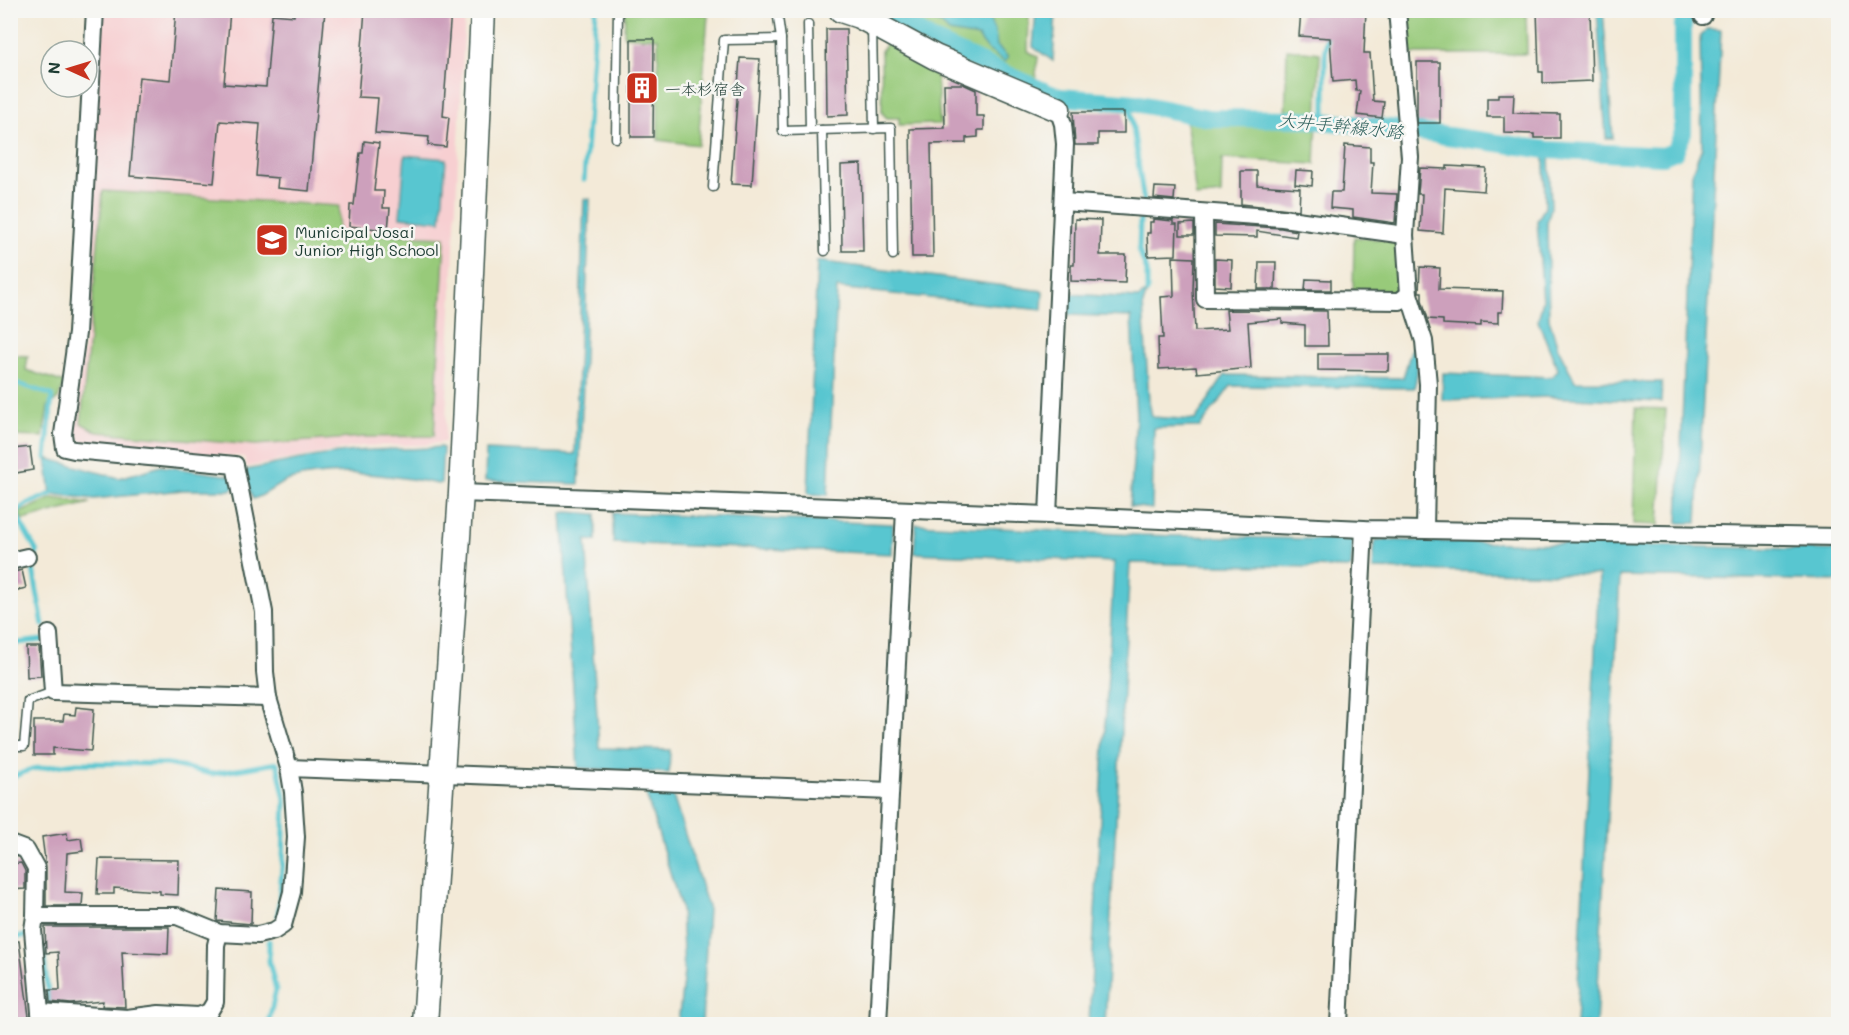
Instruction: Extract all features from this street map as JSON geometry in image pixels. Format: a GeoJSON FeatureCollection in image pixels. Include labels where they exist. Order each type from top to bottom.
{"type":"FeatureCollection","features":[{"type":"Feature","properties":{"kind":"street"},"geometry":{"type":"LineString","coordinates":[[35,916],[177,916],[219,933],[258,935],[274,931],[283,925],[292,892],[296,837],[289,768],[268,698],[264,612],[236,465],[65,448],[63,434],[77,333],[95,10]]}},
{"type":"Feature","properties":{"kind":"street"},"geometry":{"type":"LineString","coordinates":[[425,1024],[461,493],[483,10]]}},
{"type":"Feature","properties":{"kind":"street"},"geometry":{"type":"LineString","coordinates":[[842,10],[859,16],[936,57],[1058,109],[1063,124],[1065,144],[1048,514]]}},
{"type":"Feature","properties":{"kind":"street"},"geometry":{"type":"LineString","coordinates":[[1397,10],[1410,157],[1405,235],[1409,294],[1424,340],[1428,384],[1425,529]]}},
{"type":"Feature","properties":{"kind":"street"},"geometry":{"type":"LineString","coordinates":[[1063,202],[1282,218],[1405,235]]}},
{"type":"Feature","properties":{"kind":"street"},"geometry":{"type":"LineString","coordinates":[[1204,214],[1205,299],[1400,301],[1409,294]]}},
{"type":"Feature","properties":{"kind":"street"},"geometry":{"type":"LineString","coordinates":[[461,493],[905,511],[1048,514],[1364,529],[1839,537]]}},
{"type":"Feature","properties":{"kind":"street"},"geometry":{"type":"LineString","coordinates":[[878,1024],[905,511]]}},
{"type":"Feature","properties":{"kind":"street"},"geometry":{"type":"LineString","coordinates":[[1339,1024],[1364,529]]}},
{"type":"Feature","properties":{"kind":"street"},"geometry":{"type":"LineString","coordinates":[[49,634],[52,692],[268,698]]}},
{"type":"Feature","properties":{"kind":"street"},"geometry":{"type":"LineString","coordinates":[[289,768],[890,791]]}},
{"type":"Feature","properties":{"kind":"street"},"geometry":{"type":"LineString","coordinates":[[10,844],[26,850],[36,868],[33,930],[41,1018],[127,1018],[159,1014],[199,1016],[209,1012],[215,1002],[216,945],[219,933]]}},
{"type":"Feature","properties":{"kind":"lane"},"geometry":{"type":"LineString","coordinates":[[616,138],[618,10]]}},
{"type":"Feature","properties":{"kind":"lane"},"geometry":{"type":"LineString","coordinates":[[777,10],[781,39],[783,131],[891,129],[893,255]]}},
{"type":"Feature","properties":{"kind":"lane"},"geometry":{"type":"LineString","coordinates":[[872,23],[874,129]]}},
{"type":"Feature","properties":{"kind":"lane"},"geometry":{"type":"LineString","coordinates":[[808,24],[810,130]]}},
{"type":"Feature","properties":{"kind":"lane"},"geometry":{"type":"LineString","coordinates":[[713,187],[724,40],[781,39]]}},
{"type":"Feature","properties":{"kind":"lane"},"geometry":{"type":"LineString","coordinates":[[822,130],[825,251]]}},
{"type":"Feature","properties":{"kind":"lane"},"geometry":{"type":"LineString","coordinates":[[10,746],[24,746],[28,701],[52,692]]}},
{"type":"Feature","properties":{"kind":"shaded area","name":"Municipal Josai Junior High School"},"geometry":{"type":"Polygon","coordinates":[[[103,11],[465,11],[445,442],[424,445],[362,446],[247,467],[244,457],[84,443],[72,433],[87,326],[93,154],[97,99],[99,99],[103,11]]]}},
{"type":"Feature","properties":{"kind":"green space"},"geometry":{"type":"Polygon","coordinates":[[[625,11],[683,11],[708,15],[698,145],[658,140],[658,38],[624,36],[625,11]]]}},
{"type":"Feature","properties":{"kind":"green space"},"geometry":{"type":"Polygon","coordinates":[[[891,11],[1029,11],[1028,51],[1038,57],[1035,83],[933,35],[891,11]]]}},
{"type":"Feature","properties":{"kind":"green space"},"geometry":{"type":"Polygon","coordinates":[[[1403,11],[1526,11],[1527,54],[1408,54],[1403,11]]]}},
{"type":"Feature","properties":{"kind":"green space"},"geometry":{"type":"Polygon","coordinates":[[[887,43],[937,77],[940,124],[899,125],[899,118],[887,118],[882,113],[881,51],[887,43]]]}},
{"type":"Feature","properties":{"kind":"green space"},"geometry":{"type":"Polygon","coordinates":[[[1287,49],[1320,53],[1315,164],[1222,159],[1221,194],[1196,197],[1186,118],[1208,122],[1285,124],[1287,49]]]}},
{"type":"Feature","properties":{"kind":"green space"},"geometry":{"type":"Polygon","coordinates":[[[103,191],[339,206],[338,232],[445,237],[434,436],[364,437],[255,445],[97,432],[81,423],[103,191]]]}},
{"type":"Feature","properties":{"kind":"green space"},"geometry":{"type":"Polygon","coordinates":[[[1354,237],[1390,240],[1398,246],[1400,288],[1392,295],[1353,295],[1354,237]]]}},
{"type":"Feature","properties":{"kind":"green space"},"geometry":{"type":"Polygon","coordinates":[[[10,355],[28,356],[26,370],[65,383],[58,399],[48,406],[43,437],[11,436],[10,355]]]}},
{"type":"Feature","properties":{"kind":"green space"},"geometry":{"type":"Polygon","coordinates":[[[1636,408],[1666,409],[1659,525],[1633,524],[1636,408]]]}},
{"type":"Feature","properties":{"kind":"green space"},"geometry":{"type":"Polygon","coordinates":[[[52,498],[90,503],[23,520],[19,513],[52,498]]]}},
{"type":"Feature","properties":{"kind":"water"},"geometry":{"type":"Polygon","coordinates":[[[956,10],[989,19],[995,32],[997,46],[1008,57],[1005,62],[988,50],[978,37],[949,32],[941,24],[924,16],[956,10]]]}},
{"type":"Feature","properties":{"kind":"water"},"geometry":{"type":"Polygon","coordinates":[[[1036,11],[1056,11],[1053,61],[1033,47],[1036,11]]]}},
{"type":"Feature","properties":{"kind":"water"},"geometry":{"type":"Polygon","coordinates":[[[1597,11],[1603,11],[1613,138],[1606,138],[1597,11]]]}},
{"type":"Feature","properties":{"kind":"water"},"geometry":{"type":"Polygon","coordinates":[[[1707,29],[1721,30],[1697,523],[1678,523],[1692,172],[1702,147],[1700,36],[1707,29]]]}},
{"type":"Feature","properties":{"kind":"water"},"geometry":{"type":"Polygon","coordinates":[[[405,155],[446,159],[441,221],[400,217],[405,155]]]}},
{"type":"Feature","properties":{"kind":"water"},"geometry":{"type":"Polygon","coordinates":[[[1544,155],[1549,155],[1551,207],[1547,223],[1549,319],[1558,348],[1575,381],[1662,382],[1661,402],[1551,397],[1442,400],[1443,373],[1552,377],[1558,370],[1538,321],[1543,300],[1537,221],[1545,207],[1544,155]]]}},
{"type":"Feature","properties":{"kind":"water"},"geometry":{"type":"Polygon","coordinates":[[[584,199],[590,199],[579,484],[485,481],[486,450],[575,454],[584,199]]]}},
{"type":"Feature","properties":{"kind":"water"},"geometry":{"type":"Polygon","coordinates":[[[817,261],[1043,291],[1042,310],[837,288],[828,495],[808,494],[817,261]]]}},
{"type":"Feature","properties":{"kind":"water"},"geometry":{"type":"Polygon","coordinates":[[[1147,292],[1143,304],[1152,417],[1195,420],[1225,375],[1403,378],[1414,340],[1408,314],[1417,350],[1414,388],[1231,386],[1200,427],[1154,428],[1152,509],[1130,506],[1136,417],[1131,317],[1069,315],[1069,294],[1138,298],[1147,292]]]}},
{"type":"Feature","properties":{"kind":"water"},"geometry":{"type":"Polygon","coordinates":[[[443,448],[441,483],[438,484],[383,475],[326,474],[285,482],[253,499],[248,487],[234,487],[230,490],[183,490],[94,499],[51,494],[46,458],[119,478],[161,466],[231,476],[245,475],[246,470],[340,453],[443,448]]]}},
{"type":"Feature","properties":{"kind":"water"},"geometry":{"type":"Polygon","coordinates":[[[562,513],[596,514],[596,541],[586,540],[599,748],[670,750],[669,773],[578,768],[562,513]]]}},
{"type":"Feature","properties":{"kind":"water"},"geometry":{"type":"Polygon","coordinates":[[[613,513],[893,524],[892,554],[613,543],[613,513]]]}},
{"type":"Feature","properties":{"kind":"water"},"geometry":{"type":"Polygon","coordinates":[[[916,524],[1139,535],[1353,540],[1351,568],[1130,563],[1105,1024],[1089,1024],[1114,562],[914,553],[916,524]]]}},
{"type":"Feature","properties":{"kind":"water"},"geometry":{"type":"Polygon","coordinates":[[[1375,540],[1838,550],[1838,581],[1620,576],[1596,1024],[1576,1024],[1599,575],[1373,569],[1375,540]]]}},
{"type":"Feature","properties":{"kind":"water"},"geometry":{"type":"Polygon","coordinates":[[[672,793],[708,907],[702,1024],[678,1024],[684,972],[681,908],[646,794],[672,793]]]}},
{"type":"Feature","properties":{"kind":"building"},"geometry":{"type":"Polygon","coordinates":[[[176,10],[230,10],[224,84],[266,87],[272,14],[294,16],[294,10],[325,10],[309,191],[277,188],[278,178],[256,176],[260,124],[220,121],[214,183],[130,176],[139,77],[170,80],[176,10]]]}},
{"type":"Feature","properties":{"kind":"building"},"geometry":{"type":"Polygon","coordinates":[[[365,10],[451,10],[443,116],[449,117],[446,147],[428,145],[429,137],[375,133],[378,98],[358,97],[365,10]]]}},
{"type":"Feature","properties":{"kind":"building"},"geometry":{"type":"Polygon","coordinates":[[[1301,10],[1366,10],[1364,53],[1370,53],[1373,101],[1384,102],[1382,118],[1357,115],[1360,91],[1356,91],[1355,80],[1333,82],[1330,38],[1299,36],[1301,10]]]}},
{"type":"Feature","properties":{"kind":"building"},"geometry":{"type":"Polygon","coordinates":[[[1537,10],[1590,10],[1592,81],[1543,83],[1543,72],[1539,72],[1537,10]]]}},
{"type":"Feature","properties":{"kind":"building"},"geometry":{"type":"Polygon","coordinates":[[[826,29],[846,29],[848,115],[827,116],[826,29]]]}},
{"type":"Feature","properties":{"kind":"building","name":"一本杉宿舎"},"geometry":{"type":"Polygon","coordinates":[[[631,39],[654,39],[653,137],[631,137],[631,39]]]}},
{"type":"Feature","properties":{"kind":"building"},"geometry":{"type":"Polygon","coordinates":[[[740,58],[760,59],[752,185],[731,184],[740,58]]]}},
{"type":"Feature","properties":{"kind":"building"},"geometry":{"type":"Polygon","coordinates":[[[1417,62],[1440,62],[1440,123],[1417,123],[1417,62]]]}},
{"type":"Feature","properties":{"kind":"building"},"geometry":{"type":"Polygon","coordinates":[[[944,84],[963,84],[976,90],[976,116],[984,116],[984,130],[978,130],[978,137],[966,138],[966,143],[931,144],[933,257],[912,257],[910,129],[945,128],[944,84]]]}},
{"type":"Feature","properties":{"kind":"building"},"geometry":{"type":"Polygon","coordinates":[[[1498,94],[1514,94],[1513,113],[1560,114],[1560,138],[1534,138],[1534,134],[1504,133],[1504,117],[1487,117],[1487,98],[1498,98],[1498,94]]]}},
{"type":"Feature","properties":{"kind":"building"},"geometry":{"type":"Polygon","coordinates":[[[1073,112],[1124,112],[1124,133],[1098,133],[1098,145],[1075,145],[1073,112]]]}},
{"type":"Feature","properties":{"kind":"building"},"geometry":{"type":"Polygon","coordinates":[[[364,141],[379,143],[374,191],[384,191],[383,208],[390,208],[388,230],[349,226],[350,205],[354,205],[360,153],[363,153],[364,141]]]}},
{"type":"Feature","properties":{"kind":"building"},"geometry":{"type":"Polygon","coordinates":[[[1345,145],[1370,147],[1370,162],[1373,162],[1371,193],[1397,194],[1395,223],[1353,217],[1353,210],[1330,208],[1331,192],[1342,192],[1345,145]]]}},
{"type":"Feature","properties":{"kind":"building"},"geometry":{"type":"Polygon","coordinates":[[[861,164],[863,251],[842,251],[841,165],[861,164]]]}},
{"type":"Feature","properties":{"kind":"building"},"geometry":{"type":"Polygon","coordinates":[[[1447,166],[1486,168],[1484,191],[1445,188],[1443,233],[1420,231],[1422,194],[1418,194],[1420,168],[1447,169],[1447,166]]]}},
{"type":"Feature","properties":{"kind":"building"},"geometry":{"type":"Polygon","coordinates":[[[1296,170],[1313,171],[1312,186],[1295,184],[1296,170]]]}},
{"type":"Feature","properties":{"kind":"building"},"geometry":{"type":"Polygon","coordinates":[[[1241,171],[1257,171],[1257,185],[1300,188],[1299,210],[1241,204],[1241,171]]]}},
{"type":"Feature","properties":{"kind":"building"},"geometry":{"type":"Polygon","coordinates":[[[1155,187],[1175,188],[1174,200],[1154,198],[1155,187]]]}},
{"type":"Feature","properties":{"kind":"building"},"geometry":{"type":"Polygon","coordinates":[[[1075,219],[1101,220],[1100,255],[1126,255],[1125,283],[1071,281],[1071,265],[1074,265],[1075,219]]]}},
{"type":"Feature","properties":{"kind":"building"},"geometry":{"type":"Polygon","coordinates":[[[1153,219],[1173,221],[1173,224],[1177,224],[1176,255],[1148,256],[1147,233],[1150,233],[1150,222],[1153,222],[1153,219]]]}},
{"type":"Feature","properties":{"kind":"building"},"geometry":{"type":"Polygon","coordinates":[[[1194,223],[1194,235],[1180,235],[1180,224],[1194,223]]]}},
{"type":"Feature","properties":{"kind":"building"},"geometry":{"type":"Polygon","coordinates":[[[1215,224],[1297,231],[1296,237],[1257,231],[1257,237],[1215,236],[1215,224]]]}},
{"type":"Feature","properties":{"kind":"building"},"geometry":{"type":"Polygon","coordinates":[[[1173,257],[1194,258],[1195,331],[1228,329],[1226,310],[1327,311],[1328,346],[1305,346],[1305,325],[1282,323],[1282,319],[1248,322],[1251,368],[1197,373],[1196,367],[1159,369],[1158,338],[1163,338],[1161,297],[1174,296],[1173,257]]]}},
{"type":"Feature","properties":{"kind":"building"},"geometry":{"type":"Polygon","coordinates":[[[1215,259],[1232,260],[1231,287],[1215,286],[1215,259]]]}},
{"type":"Feature","properties":{"kind":"building"},"geometry":{"type":"Polygon","coordinates":[[[1259,262],[1276,262],[1275,289],[1258,289],[1259,262]]]}},
{"type":"Feature","properties":{"kind":"building"},"geometry":{"type":"Polygon","coordinates":[[[1420,267],[1440,268],[1439,289],[1503,291],[1502,312],[1498,312],[1498,323],[1481,322],[1481,326],[1443,324],[1443,320],[1428,319],[1422,292],[1419,292],[1420,267]]]}},
{"type":"Feature","properties":{"kind":"building"},"geometry":{"type":"Polygon","coordinates":[[[1306,279],[1331,280],[1331,290],[1305,290],[1306,279]]]}},
{"type":"Feature","properties":{"kind":"building"},"geometry":{"type":"Polygon","coordinates":[[[1318,354],[1389,354],[1388,371],[1318,370],[1318,354]]]}},
{"type":"Feature","properties":{"kind":"building"},"geometry":{"type":"Polygon","coordinates":[[[30,447],[33,470],[16,473],[13,449],[30,447]]]}},
{"type":"Feature","properties":{"kind":"building"},"geometry":{"type":"Polygon","coordinates":[[[22,570],[26,588],[10,592],[10,573],[22,570]]]}},
{"type":"Feature","properties":{"kind":"building"},"geometry":{"type":"Polygon","coordinates":[[[26,647],[39,647],[41,676],[27,677],[26,647]]]}},
{"type":"Feature","properties":{"kind":"building"},"geometry":{"type":"Polygon","coordinates":[[[76,707],[94,709],[91,751],[53,748],[53,755],[34,755],[34,721],[63,721],[64,714],[75,715],[76,707]]]}},
{"type":"Feature","properties":{"kind":"building"},"geometry":{"type":"Polygon","coordinates":[[[67,833],[68,840],[81,838],[83,851],[67,853],[65,892],[83,893],[82,906],[46,906],[46,868],[42,837],[67,833]]]}},
{"type":"Feature","properties":{"kind":"building"},"geometry":{"type":"Polygon","coordinates":[[[99,859],[179,860],[178,895],[160,894],[160,891],[114,888],[114,894],[97,894],[99,859]]]}},
{"type":"Feature","properties":{"kind":"building"},"geometry":{"type":"Polygon","coordinates":[[[21,863],[25,871],[25,889],[10,890],[10,864],[21,863]]]}},
{"type":"Feature","properties":{"kind":"building"},"geometry":{"type":"Polygon","coordinates":[[[219,890],[252,892],[251,924],[217,921],[219,890]]]}},
{"type":"Feature","properties":{"kind":"building"},"geometry":{"type":"Polygon","coordinates":[[[45,927],[169,927],[168,954],[122,952],[125,1007],[102,1006],[103,1001],[71,1004],[50,1002],[49,990],[60,990],[58,952],[46,953],[45,927]]]}},
{"type":"Feature","properties":{"kind":"building"},"geometry":{"type":"Polygon","coordinates":[[[10,941],[19,941],[30,1024],[10,1024],[10,941]]]}},
{"type":"Feature","properties":{"kind":"waterway"},"geometry":{"type":"LineString","coordinates":[[584,180],[596,10]]}},
{"type":"Feature","properties":{"kind":"waterway","name":"大井手幹線水路"},"geometry":{"type":"LineString","coordinates":[[882,10],[936,42],[1060,97],[1135,103],[1208,118],[1301,119],[1398,129],[1547,150],[1663,156],[1675,151],[1683,133],[1683,25],[1690,10]]}},
{"type":"Feature","properties":{"kind":"waterway"},"geometry":{"type":"LineString","coordinates":[[1325,122],[1327,33]]}},
{"type":"Feature","properties":{"kind":"waterway"},"geometry":{"type":"LineString","coordinates":[[1131,114],[1144,203]]}},
{"type":"Feature","properties":{"kind":"waterway"},"geometry":{"type":"LineString","coordinates":[[1140,220],[1139,251],[1147,271],[1147,292]]}},
{"type":"Feature","properties":{"kind":"waterway"},"geometry":{"type":"LineString","coordinates":[[10,381],[52,395],[46,458]]}},
{"type":"Feature","properties":{"kind":"waterway"},"geometry":{"type":"LineString","coordinates":[[10,516],[27,504],[51,494]]}},
{"type":"Feature","properties":{"kind":"waterway"},"geometry":{"type":"LineString","coordinates":[[15,513],[37,552],[32,563],[43,625]]}},
{"type":"Feature","properties":{"kind":"waterway"},"geometry":{"type":"LineString","coordinates":[[10,644],[42,640]]}},
{"type":"Feature","properties":{"kind":"waterway"},"geometry":{"type":"LineString","coordinates":[[10,778],[32,769],[77,763],[168,764],[212,774],[277,763],[285,799],[278,915]]}},
{"type":"Feature","properties":{"kind":"waterway"},"geometry":{"type":"LineString","coordinates":[[10,938],[25,936]]}},
{"type":"Feature","properties":{"kind":"waterway"},"geometry":{"type":"LineString","coordinates":[[268,1024],[276,990],[269,961],[269,941]]}},
{"type":"Feature","properties":{"kind":"waterway"},"geometry":{"type":"LineString","coordinates":[[43,948],[49,1003]]}},
{"type":"Feature","properties":{"kind":"place","name":"一本杉宿舎"},"geometry":{"type":"Point","coordinates":[642,88]}},
{"type":"Feature","properties":{"kind":"place","name":"Municipal Josai Junior High School"},"geometry":{"type":"Point","coordinates":[272,240]}}]}
